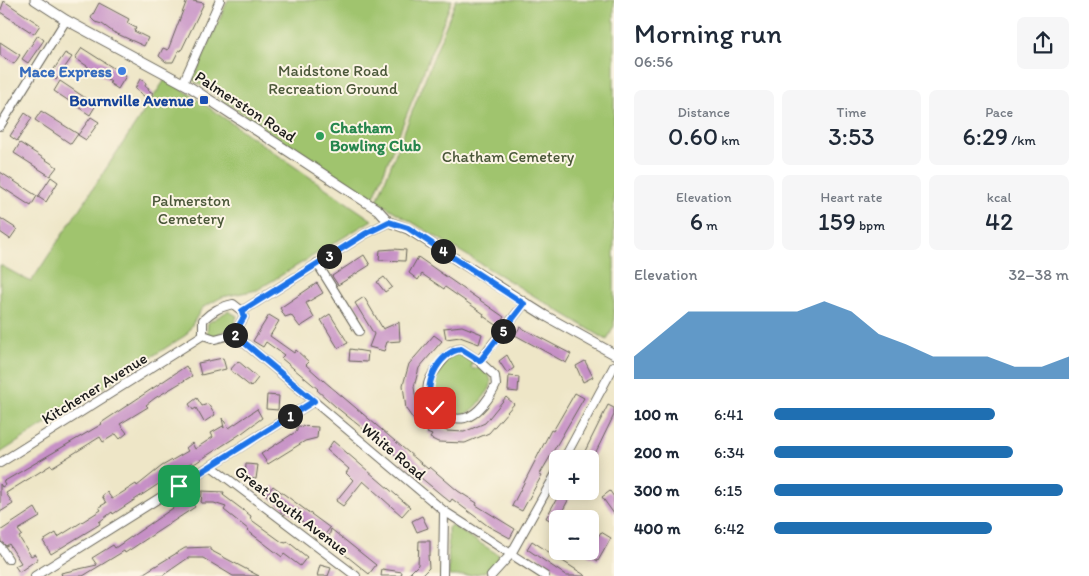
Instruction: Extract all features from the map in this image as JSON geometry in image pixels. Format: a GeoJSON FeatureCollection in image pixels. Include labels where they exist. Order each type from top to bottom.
{"type":"FeatureCollection","features":[{"type":"Feature","properties":{"kind":"street","name":"Palmerston Road"},"geometry":{"type":"LineString","coordinates":[[35,0],[66,20],[183,83],[378,210],[389,222],[408,228],[524,304],[614,354]]}},
{"type":"Feature","properties":{"kind":"street"},"geometry":{"type":"LineString","coordinates":[[183,83],[220,0]]}},
{"type":"Feature","properties":{"kind":"street"},"geometry":{"type":"LineString","coordinates":[[0,126],[66,20]]}},
{"type":"Feature","properties":{"kind":"street"},"geometry":{"type":"LineString","coordinates":[[242,311],[317,263],[389,222]]}},
{"type":"Feature","properties":{"kind":"street"},"geometry":{"type":"LineString","coordinates":[[317,263],[359,331]]}},
{"type":"Feature","properties":{"kind":"street"},"geometry":{"type":"LineString","coordinates":[[233,304],[242,311],[244,317],[234,334],[215,339],[203,335],[203,320],[217,309],[233,304]]}},
{"type":"Feature","properties":{"kind":"street"},"geometry":{"type":"LineString","coordinates":[[480,361],[524,304]]}},
{"type":"Feature","properties":{"kind":"street","name":"White Road"},"geometry":{"type":"LineString","coordinates":[[234,334],[444,511],[545,576]]}},
{"type":"Feature","properties":{"kind":"street","name":"Kitchener Avenue"},"geometry":{"type":"LineString","coordinates":[[0,462],[203,335]]}},
{"type":"Feature","properties":{"kind":"street"},"geometry":{"type":"LineString","coordinates":[[461,349],[480,361],[495,376],[496,384],[493,391],[476,411],[465,418],[450,417],[441,413],[429,398],[427,390],[430,378],[453,350],[461,349]]}},
{"type":"Feature","properties":{"kind":"street"},"geometry":{"type":"LineString","coordinates":[[569,450],[614,366]]}},
{"type":"Feature","properties":{"kind":"street"},"geometry":{"type":"LineString","coordinates":[[35,576],[314,401]]}},
{"type":"Feature","properties":{"kind":"street","name":"Great South Avenue"},"geometry":{"type":"LineString","coordinates":[[211,466],[356,576]]}},
{"type":"Feature","properties":{"kind":"street"},"geometry":{"type":"LineString","coordinates":[[491,576],[511,554],[549,486]]}},
{"type":"Feature","properties":{"kind":"street"},"geometry":{"type":"LineString","coordinates":[[443,576],[444,511]]}},
{"type":"Feature","properties":{"kind":"street"},"geometry":{"type":"LineString","coordinates":[[0,548],[8,559]]}},
{"type":"Feature","properties":{"kind":"green space","name":"Maidstone Road Recreation Ground"},"geometry":{"type":"Polygon","coordinates":[[[228,0],[452,0],[372,202],[193,80],[228,0]]]}},
{"type":"Feature","properties":{"kind":"green space","name":"Chatham Cemetery"},"geometry":{"type":"Polygon","coordinates":[[[456,0],[614,0],[614,326],[607,340],[377,201],[456,0]]]}},
{"type":"Feature","properties":{"kind":"green space","name":"Palmerston Cemetery"},"geometry":{"type":"Polygon","coordinates":[[[166,78],[372,220],[257,290],[222,297],[202,308],[186,335],[0,453],[0,265],[31,282],[166,78]]]}},
{"type":"Feature","properties":{"kind":"green space"},"geometry":{"type":"Polygon","coordinates":[[[228,311],[237,316],[233,327],[212,337],[207,333],[208,323],[228,311]]]}},
{"type":"Feature","properties":{"kind":"green space"},"geometry":{"type":"Polygon","coordinates":[[[460,352],[473,360],[471,367],[473,369],[482,368],[488,374],[491,383],[489,390],[471,411],[457,415],[443,410],[438,405],[431,393],[431,386],[434,378],[446,361],[460,352]]]}},
{"type":"Feature","properties":{"kind":"green space"},"geometry":{"type":"Polygon","coordinates":[[[451,525],[499,555],[492,567],[486,571],[471,575],[449,576],[448,528],[451,525]]]}},
{"type":"Feature","properties":{"kind":"building"},"geometry":{"type":"Polygon","coordinates":[[[187,0],[204,3],[181,51],[179,50],[173,62],[166,62],[159,56],[163,48],[168,50],[187,0]]]}},
{"type":"Feature","properties":{"kind":"building"},"geometry":{"type":"Polygon","coordinates":[[[4,1],[40,25],[34,34],[0,12],[4,1]]]}},
{"type":"Feature","properties":{"kind":"building"},"geometry":{"type":"Polygon","coordinates":[[[99,3],[129,19],[127,23],[136,28],[134,31],[148,38],[144,46],[95,22],[91,18],[99,3]]]}},
{"type":"Feature","properties":{"kind":"building"},"geometry":{"type":"Polygon","coordinates":[[[38,35],[44,40],[28,63],[22,59],[38,35]]]}},
{"type":"Feature","properties":{"kind":"building"},"geometry":{"type":"Polygon","coordinates":[[[0,42],[20,55],[14,64],[0,55],[0,42]]]}},
{"type":"Feature","properties":{"kind":"building"},"geometry":{"type":"Polygon","coordinates":[[[82,48],[126,76],[118,89],[109,83],[111,82],[75,58],[82,48]]]}},
{"type":"Feature","properties":{"kind":"building"},"geometry":{"type":"Polygon","coordinates":[[[65,53],[72,57],[56,80],[50,75],[65,53]]]}},
{"type":"Feature","properties":{"kind":"building"},"geometry":{"type":"Polygon","coordinates":[[[140,79],[146,83],[145,86],[153,93],[149,100],[135,89],[140,79]]]}},
{"type":"Feature","properties":{"kind":"building"},"geometry":{"type":"Polygon","coordinates":[[[60,81],[96,105],[90,115],[54,91],[60,81]]]}},
{"type":"Feature","properties":{"kind":"building"},"geometry":{"type":"Polygon","coordinates":[[[41,111],[78,134],[71,144],[35,120],[41,111]]]}},
{"type":"Feature","properties":{"kind":"building"},"geometry":{"type":"Polygon","coordinates":[[[25,113],[32,118],[17,141],[10,136],[25,113]]]}},
{"type":"Feature","properties":{"kind":"building"},"geometry":{"type":"Polygon","coordinates":[[[91,117],[99,122],[86,140],[78,135],[91,117]]]}},
{"type":"Feature","properties":{"kind":"building"},"geometry":{"type":"Polygon","coordinates":[[[20,143],[57,167],[50,176],[14,153],[20,143]]]}},
{"type":"Feature","properties":{"kind":"building"},"geometry":{"type":"Polygon","coordinates":[[[0,172],[37,196],[31,206],[0,186],[0,172]]]}},
{"type":"Feature","properties":{"kind":"building"},"geometry":{"type":"Polygon","coordinates":[[[51,177],[58,182],[46,202],[38,197],[51,177]]]}},
{"type":"Feature","properties":{"kind":"building"},"geometry":{"type":"Polygon","coordinates":[[[0,218],[17,229],[10,239],[0,232],[0,218]]]}},
{"type":"Feature","properties":{"kind":"building"},"geometry":{"type":"Polygon","coordinates":[[[380,250],[406,250],[405,261],[379,260],[380,250]]]}},
{"type":"Feature","properties":{"kind":"building"},"geometry":{"type":"Polygon","coordinates":[[[364,255],[370,265],[338,285],[332,276],[364,255]]]}},
{"type":"Feature","properties":{"kind":"building"},"geometry":{"type":"Polygon","coordinates":[[[418,257],[504,317],[498,326],[445,287],[444,289],[422,274],[418,280],[409,273],[418,257]]]}},
{"type":"Feature","properties":{"kind":"building"},"geometry":{"type":"Polygon","coordinates":[[[384,277],[392,287],[385,292],[377,282],[384,277]]]}},
{"type":"Feature","properties":{"kind":"building"},"geometry":{"type":"Polygon","coordinates":[[[317,283],[323,293],[306,303],[314,318],[300,327],[291,315],[285,317],[280,308],[317,283]]]}},
{"type":"Feature","properties":{"kind":"building"},"geometry":{"type":"Polygon","coordinates":[[[364,297],[383,329],[399,322],[400,341],[387,342],[384,351],[369,347],[374,334],[355,303],[364,297]]]}},
{"type":"Feature","properties":{"kind":"building"},"geometry":{"type":"Polygon","coordinates":[[[330,314],[348,343],[338,348],[321,320],[330,314]]]}},
{"type":"Feature","properties":{"kind":"building"},"geometry":{"type":"Polygon","coordinates":[[[269,315],[279,321],[270,336],[294,353],[296,350],[309,362],[306,365],[317,375],[428,469],[430,467],[458,491],[477,503],[476,505],[515,529],[510,538],[488,526],[452,499],[450,502],[336,407],[281,358],[284,355],[266,342],[263,347],[253,341],[269,315]]]}},
{"type":"Feature","properties":{"kind":"building"},"geometry":{"type":"Polygon","coordinates":[[[462,326],[482,334],[479,344],[460,337],[446,339],[444,328],[462,326]]]}},
{"type":"Feature","properties":{"kind":"building"},"geometry":{"type":"Polygon","coordinates":[[[520,327],[571,354],[566,363],[515,335],[520,327]]]}},
{"type":"Feature","properties":{"kind":"building"},"geometry":{"type":"Polygon","coordinates":[[[434,335],[442,341],[419,368],[414,387],[417,406],[427,420],[418,426],[406,409],[403,385],[409,364],[434,335]]]}},
{"type":"Feature","properties":{"kind":"building"},"geometry":{"type":"Polygon","coordinates":[[[350,349],[368,352],[367,362],[349,361],[350,349]]]}},
{"type":"Feature","properties":{"kind":"building"},"geometry":{"type":"Polygon","coordinates":[[[507,355],[514,368],[507,373],[499,361],[507,355]]]}},
{"type":"Feature","properties":{"kind":"building"},"geometry":{"type":"Polygon","coordinates":[[[223,358],[226,369],[201,375],[198,363],[223,358]]]}},
{"type":"Feature","properties":{"kind":"building"},"geometry":{"type":"Polygon","coordinates":[[[238,361],[258,378],[251,387],[230,370],[238,361]]]}},
{"type":"Feature","properties":{"kind":"building"},"geometry":{"type":"Polygon","coordinates":[[[585,361],[593,377],[583,382],[576,366],[585,361]]]}},
{"type":"Feature","properties":{"kind":"building"},"geometry":{"type":"Polygon","coordinates":[[[186,366],[192,376],[155,398],[146,405],[148,407],[120,424],[127,433],[120,439],[116,434],[103,442],[100,437],[52,467],[51,465],[6,493],[13,504],[0,512],[0,484],[2,487],[5,485],[3,482],[102,424],[186,366]]]}},
{"type":"Feature","properties":{"kind":"building"},"geometry":{"type":"Polygon","coordinates":[[[509,376],[519,377],[518,392],[508,391],[509,376]]]}},
{"type":"Feature","properties":{"kind":"building"},"geometry":{"type":"Polygon","coordinates":[[[575,393],[584,398],[554,450],[549,450],[549,458],[540,474],[542,475],[522,511],[512,506],[551,430],[553,431],[575,393]]]}},
{"type":"Feature","properties":{"kind":"building"},"geometry":{"type":"Polygon","coordinates":[[[267,395],[279,396],[278,410],[266,409],[267,395]]]}},
{"type":"Feature","properties":{"kind":"building"},"geometry":{"type":"Polygon","coordinates":[[[506,397],[514,404],[489,433],[465,443],[438,442],[430,438],[432,435],[427,433],[432,424],[447,431],[464,432],[485,423],[506,397]]]}},
{"type":"Feature","properties":{"kind":"building"},"geometry":{"type":"Polygon","coordinates":[[[197,398],[202,406],[208,404],[215,415],[204,422],[196,408],[193,410],[189,404],[197,398]]]}},
{"type":"Feature","properties":{"kind":"building"},"geometry":{"type":"Polygon","coordinates":[[[608,405],[614,408],[614,415],[597,450],[586,450],[608,405]]]}},
{"type":"Feature","properties":{"kind":"building"},"geometry":{"type":"Polygon","coordinates":[[[257,409],[262,418],[242,433],[194,464],[192,462],[113,514],[112,512],[99,522],[100,524],[51,554],[43,541],[56,533],[58,537],[101,510],[99,507],[106,503],[102,496],[107,492],[112,499],[136,484],[137,486],[162,466],[188,451],[186,448],[192,443],[195,449],[213,437],[211,433],[223,426],[224,428],[222,418],[229,428],[257,409]]]}},
{"type":"Feature","properties":{"kind":"building"},"geometry":{"type":"Polygon","coordinates":[[[297,426],[318,427],[317,438],[305,441],[268,464],[261,454],[297,431],[297,426]]]}},
{"type":"Feature","properties":{"kind":"building"},"geometry":{"type":"Polygon","coordinates":[[[333,441],[410,507],[402,516],[363,481],[343,506],[336,501],[353,480],[346,473],[349,469],[327,450],[333,441]]]}},
{"type":"Feature","properties":{"kind":"building"},"geometry":{"type":"Polygon","coordinates":[[[246,464],[258,465],[256,479],[245,478],[246,464]]]}},
{"type":"Feature","properties":{"kind":"building"},"geometry":{"type":"Polygon","coordinates":[[[273,486],[330,528],[323,537],[266,495],[273,486]]]}},
{"type":"Feature","properties":{"kind":"building"},"geometry":{"type":"Polygon","coordinates":[[[202,491],[224,492],[223,495],[251,516],[250,519],[282,542],[286,543],[287,541],[307,557],[300,566],[284,554],[282,557],[224,510],[226,507],[214,503],[201,503],[202,491]]]}},
{"type":"Feature","properties":{"kind":"building"},"geometry":{"type":"Polygon","coordinates":[[[610,491],[614,497],[614,514],[602,497],[610,491]]]}},
{"type":"Feature","properties":{"kind":"building"},"geometry":{"type":"Polygon","coordinates":[[[189,497],[195,507],[125,553],[124,551],[83,576],[62,576],[61,573],[97,565],[92,558],[113,545],[115,548],[189,497]]]}},
{"type":"Feature","properties":{"kind":"building"},"geometry":{"type":"Polygon","coordinates":[[[556,500],[568,500],[563,510],[550,510],[556,500]]]}},
{"type":"Feature","properties":{"kind":"building"},"geometry":{"type":"Polygon","coordinates":[[[35,508],[40,517],[18,530],[22,535],[19,537],[31,556],[35,554],[38,559],[19,572],[15,566],[21,563],[9,544],[6,546],[1,542],[0,531],[35,508]]]}},
{"type":"Feature","properties":{"kind":"building"},"geometry":{"type":"Polygon","coordinates":[[[422,516],[428,528],[417,532],[412,521],[422,516]]]}},
{"type":"Feature","properties":{"kind":"building"},"geometry":{"type":"Polygon","coordinates":[[[331,529],[376,565],[369,574],[328,541],[331,529]]]}},
{"type":"Feature","properties":{"kind":"building"},"geometry":{"type":"Polygon","coordinates":[[[601,532],[611,538],[599,559],[599,535],[601,532]]]}},
{"type":"Feature","properties":{"kind":"building"},"geometry":{"type":"Polygon","coordinates":[[[419,541],[430,541],[429,568],[421,576],[407,576],[418,565],[419,541]]]}},
{"type":"Feature","properties":{"kind":"building"},"geometry":{"type":"Polygon","coordinates":[[[532,541],[549,552],[549,560],[561,560],[586,576],[567,576],[527,549],[532,541]]]}},
{"type":"Feature","properties":{"kind":"building"},"geometry":{"type":"Polygon","coordinates":[[[210,547],[210,550],[259,576],[233,576],[203,558],[188,558],[162,576],[139,576],[185,548],[210,547]]]}},
{"type":"Feature","properties":{"kind":"building"},"geometry":{"type":"Polygon","coordinates":[[[320,565],[331,568],[328,576],[317,576],[320,565]]]}},
{"type":"Feature","properties":{"kind":"building"},"geometry":{"type":"Polygon","coordinates":[[[382,569],[402,572],[401,576],[381,576],[382,569]]]}},
{"type":"Feature","properties":{"kind":"place","name":"Mace Express"},"geometry":{"type":"Point","coordinates":[122,71]}},
{"type":"Feature","properties":{"kind":"place","name":"Bournville Avenue"},"geometry":{"type":"Point","coordinates":[204,100]}},
{"type":"Feature","properties":{"kind":"place","name":"Chatham Bowling Club"},"geometry":{"type":"Point","coordinates":[320,136]}},
{"type":"Feature","properties":{"kind":"route"},"geometry":{"type":"LineString","coordinates":[[179,486],[314,401],[234,334],[244,317],[242,311],[365,234],[389,222],[408,228],[524,304],[480,361],[461,349],[450,352],[430,378],[428,384],[429,398],[435,408]]}}]}
